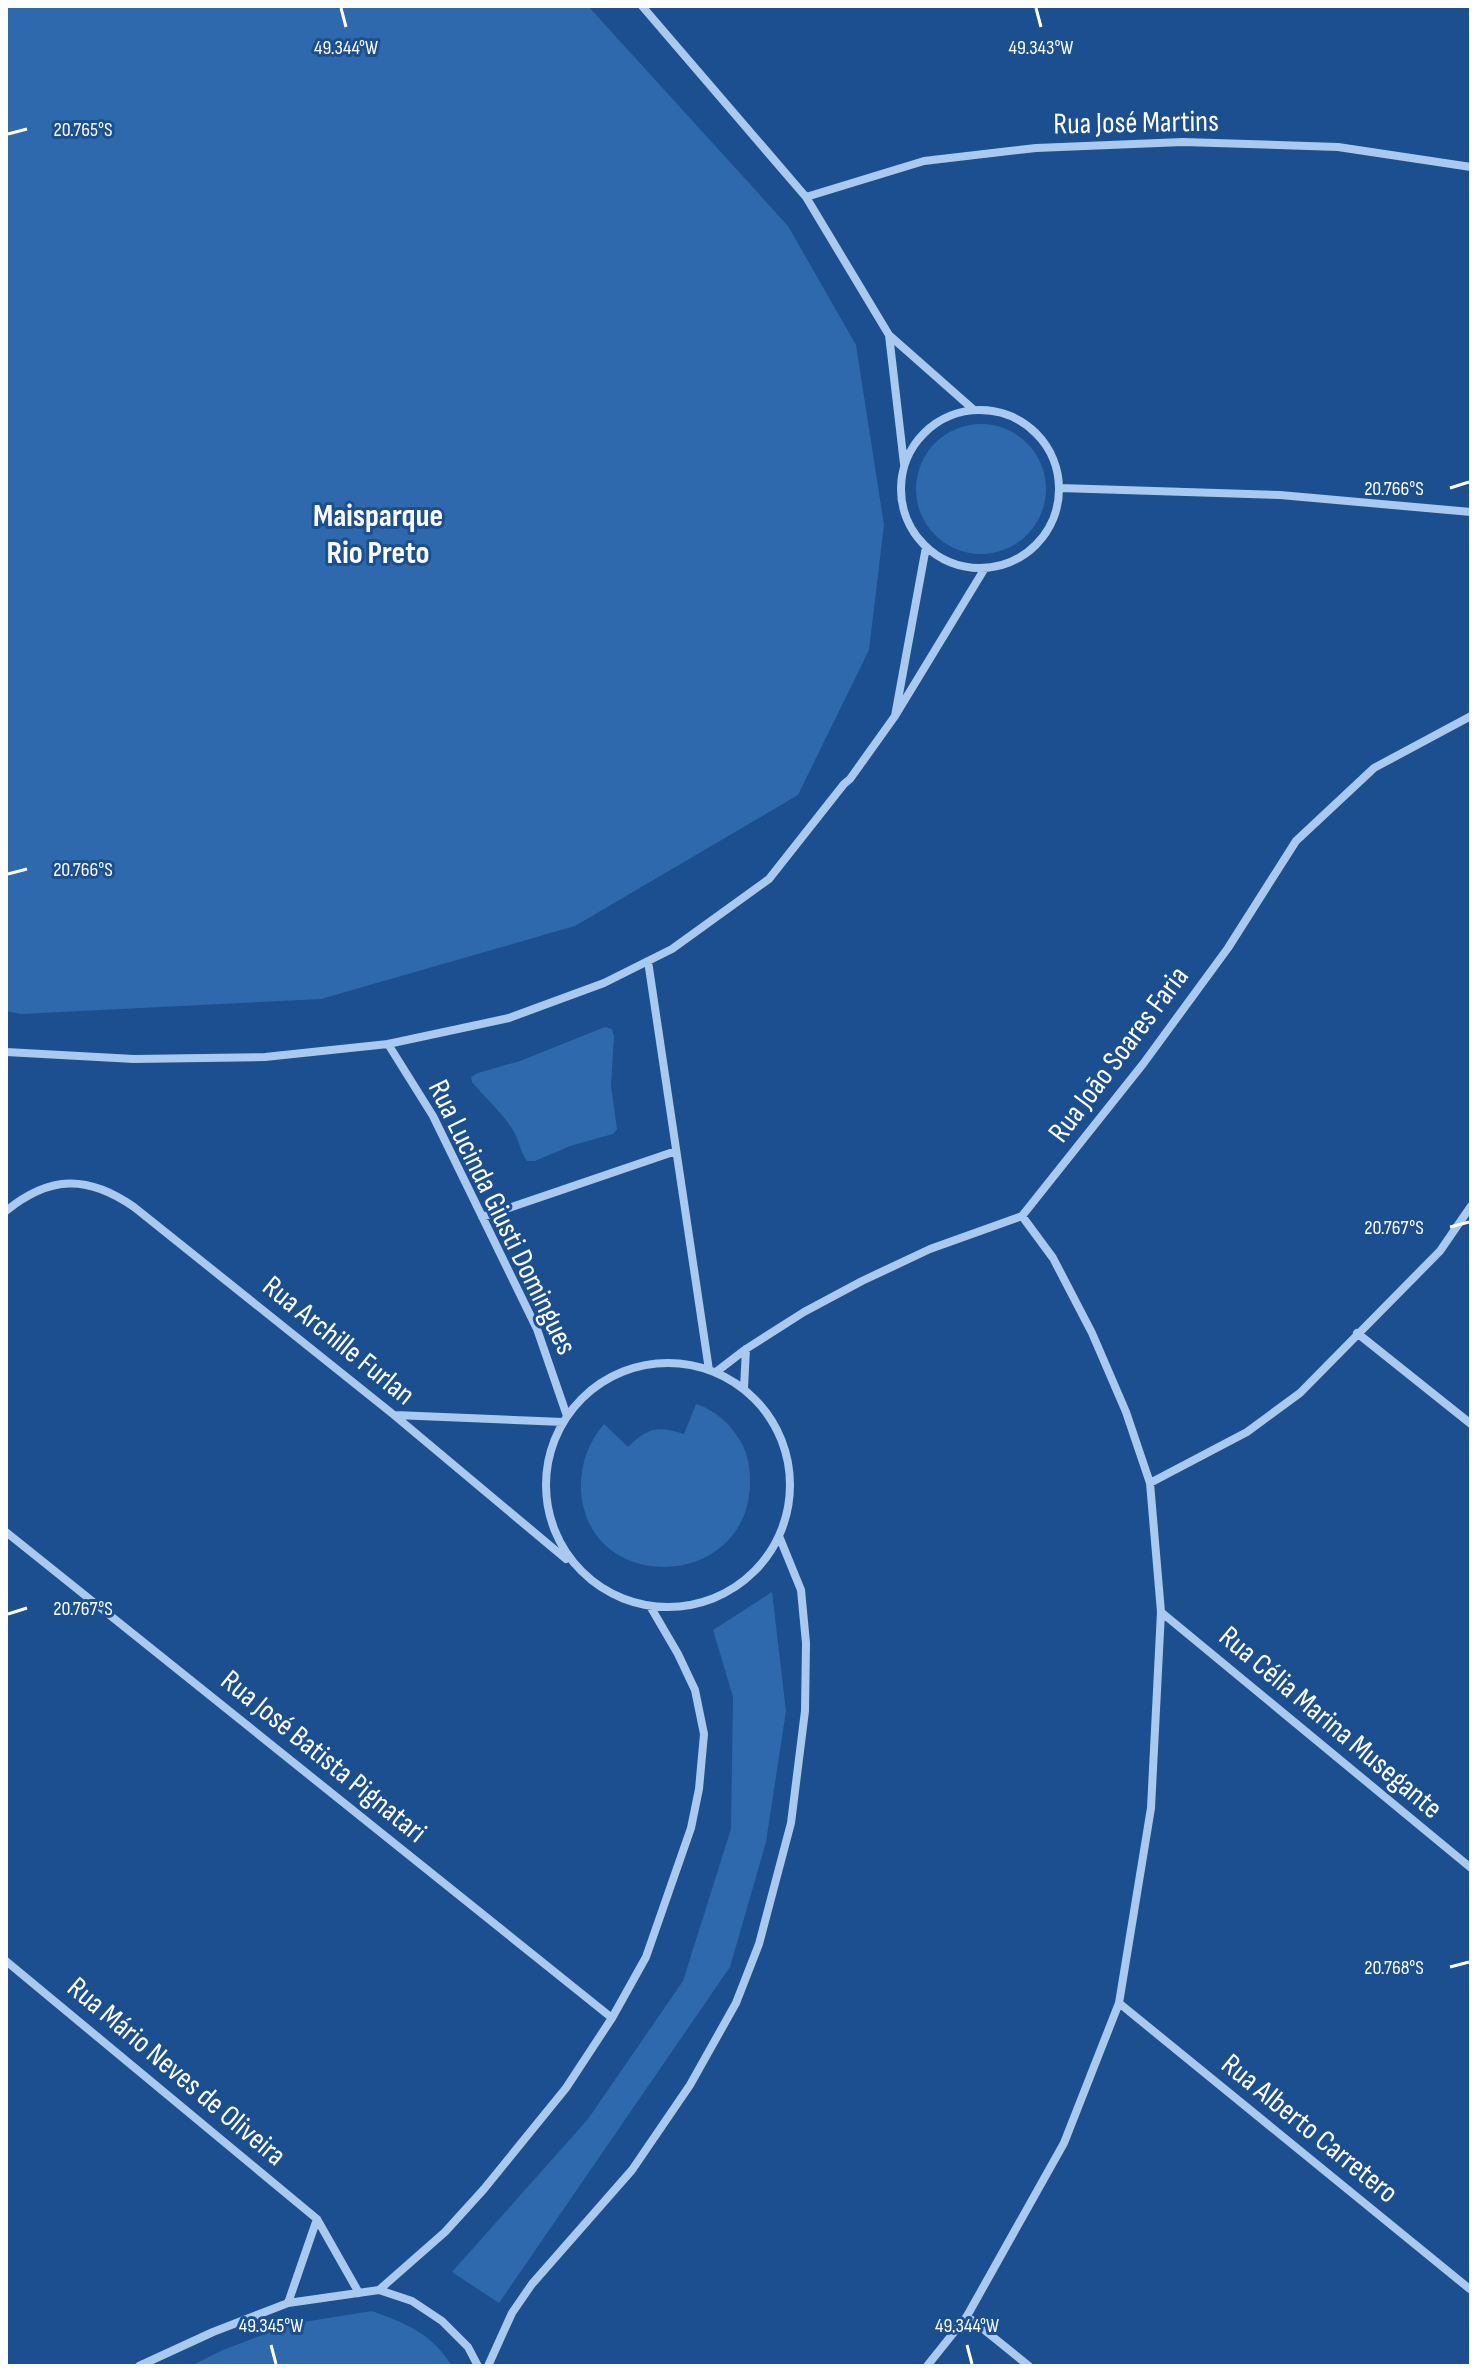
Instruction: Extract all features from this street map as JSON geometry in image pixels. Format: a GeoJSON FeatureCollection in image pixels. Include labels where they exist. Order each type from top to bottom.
{"type":"FeatureCollection","features":[{"type":"Feature","properties":{"kind":"street"},"geometry":{"type":"LineString","coordinates":[[642,6],[806,197],[889,335],[974,410]]}},
{"type":"Feature","properties":{"kind":"street","name":"Rua José Martins"},"geometry":{"type":"LineString","coordinates":[[806,197],[924,161],[1036,148],[1183,142],[1338,147],[1471,167]]}},
{"type":"Feature","properties":{"kind":"street"},"geometry":{"type":"LineString","coordinates":[[889,335],[904,466],[901,487],[904,510],[912,529],[926,547],[943,559],[963,566],[985,568],[1004,564],[1022,556],[1038,543],[1050,527],[1057,508],[1060,488],[1048,447],[1034,431],[1007,415],[974,410],[945,419],[920,438],[904,466]]}},
{"type":"Feature","properties":{"kind":"street"},"geometry":{"type":"LineString","coordinates":[[1060,488],[1280,495],[1471,512]]}},
{"type":"Feature","properties":{"kind":"street","name":"Rua Lucinda Giusti Domingues"},"geometry":{"type":"LineString","coordinates":[[895,716],[926,547]]}},
{"type":"Feature","properties":{"kind":"street","name":"Rua Lucinda Giusti Domingues"},"geometry":{"type":"LineString","coordinates":[[6,1052],[134,1059],[265,1057],[388,1044],[509,1018],[604,983],[672,949],[769,879],[850,779],[895,716],[985,568]]}},
{"type":"Feature","properties":{"kind":"street","name":"Rua João Soares Faria"},"geometry":{"type":"LineString","coordinates":[[1022,1216],[1143,1064],[1209,974],[1296,841],[1374,768],[1471,716]]}},
{"type":"Feature","properties":{"kind":"street"},"geometry":{"type":"LineString","coordinates":[[648,961],[712,1371]]}},
{"type":"Feature","properties":{"kind":"street","name":"Rua Lucinda Giusti Domingues"},"geometry":{"type":"LineString","coordinates":[[388,1044],[433,1116],[537,1329],[565,1419]]}},
{"type":"Feature","properties":{"kind":"street"},"geometry":{"type":"LineString","coordinates":[[482,1217],[676,1151]]}},
{"type":"Feature","properties":{"kind":"street","name":"Rua Archille Furlan"},"geometry":{"type":"LineString","coordinates":[[6,1211],[23,1197],[45,1186],[69,1183],[92,1185],[115,1194],[394,1415],[585,1575]]}},
{"type":"Feature","properties":{"kind":"street"},"geometry":{"type":"LineString","coordinates":[[1150,1483],[1247,1432],[1300,1393],[1440,1251],[1471,1206]]}},
{"type":"Feature","properties":{"kind":"street"},"geometry":{"type":"LineString","coordinates":[[712,1371],[804,1312],[862,1281],[930,1249],[1022,1216],[1053,1258],[1092,1333],[1126,1412],[1150,1483],[1161,1612],[1151,1808],[1119,2003],[1064,2143],[967,2316],[927,2366]]}},
{"type":"Feature","properties":{"kind":"street"},"geometry":{"type":"LineString","coordinates":[[1357,1333],[1471,1424]]}},
{"type":"Feature","properties":{"kind":"street"},"geometry":{"type":"LineString","coordinates":[[744,1388],[746,1349]]}},
{"type":"Feature","properties":{"kind":"street"},"geometry":{"type":"LineString","coordinates":[[656,1363],[683,1363],[712,1371],[744,1388],[764,1407],[778,1431],[788,1456],[791,1483],[788,1510],[779,1536],[763,1562],[739,1584],[712,1599],[681,1606],[650,1606],[604,1590],[569,1557],[557,1537],[549,1514],[546,1469],[554,1439],[565,1419],[584,1395],[606,1379],[630,1368],[656,1363]]}},
{"type":"Feature","properties":{"kind":"street"},"geometry":{"type":"LineString","coordinates":[[394,1415],[565,1419]]}},
{"type":"Feature","properties":{"kind":"street","name":"Rua José Batista Pignatari"},"geometry":{"type":"LineString","coordinates":[[6,1532],[612,2018]]}},
{"type":"Feature","properties":{"kind":"street"},"geometry":{"type":"LineString","coordinates":[[488,2366],[512,2313],[532,2284],[632,2170],[690,2085],[736,2003],[759,1944],[791,1823],[805,1711],[806,1643],[801,1590],[779,1536]]}},
{"type":"Feature","properties":{"kind":"street"},"geometry":{"type":"LineString","coordinates":[[379,2290],[445,2232],[566,2088],[612,2018],[646,1957],[691,1828],[699,1789],[704,1734],[695,1690],[650,1606]]}},
{"type":"Feature","properties":{"kind":"street","name":"Rua Célia Marina Musegante"},"geometry":{"type":"LineString","coordinates":[[1161,1612],[1471,1868]]}},
{"type":"Feature","properties":{"kind":"street","name":"Rua Mário Neves de Oliveira"},"geometry":{"type":"LineString","coordinates":[[6,1961],[317,2219],[359,2293]]}},
{"type":"Feature","properties":{"kind":"street","name":"Rua Alberto Carretero"},"geometry":{"type":"LineString","coordinates":[[1119,2003],[1471,2290]]}},
{"type":"Feature","properties":{"kind":"street"},"geometry":{"type":"LineString","coordinates":[[288,2303],[317,2219]]}},
{"type":"Feature","properties":{"kind":"street"},"geometry":{"type":"LineString","coordinates":[[139,2366],[213,2332],[288,2303],[379,2290],[412,2301],[442,2321],[468,2347],[478,2366]]}},
{"type":"Feature","properties":{"kind":"street"},"geometry":{"type":"LineString","coordinates":[[967,2316],[1029,2366]]}},
{"type":"Feature","properties":{"kind":"shaded area"},"geometry":{"type":"Polygon","coordinates":[[[6,6],[588,6],[788,226],[856,345],[884,525],[869,650],[798,795],[575,926],[321,999],[21,1014],[6,1011],[6,6]]]}},
{"type":"Feature","properties":{"kind":"shaded area"},"geometry":{"type":"Polygon","coordinates":[[[981,424],[1006,429],[1027,443],[1041,464],[1046,489],[1041,514],[1027,535],[1006,549],[981,554],[956,549],[935,535],[921,514],[916,489],[921,464],[935,443],[956,429],[981,424]]]}},
{"type":"Feature","properties":{"kind":"shaded area"},"geometry":{"type":"Polygon","coordinates":[[[605,1027],[612,1029],[614,1036],[611,1086],[617,1129],[613,1134],[527,1161],[510,1125],[471,1077],[605,1027]]]}},
{"type":"Feature","properties":{"kind":"shaded area"},"geometry":{"type":"Polygon","coordinates":[[[696,1404],[723,1420],[743,1446],[749,1466],[747,1507],[731,1537],[705,1557],[674,1566],[642,1565],[613,1552],[591,1528],[581,1492],[586,1456],[604,1424],[628,1447],[653,1430],[684,1434],[696,1404]]]}},
{"type":"Feature","properties":{"kind":"shaded area"},"geometry":{"type":"Polygon","coordinates":[[[772,1592],[786,1711],[766,1842],[730,1967],[499,2303],[452,2272],[588,2119],[683,1981],[731,1829],[733,1697],[713,1630],[772,1592]]]}},
{"type":"Feature","properties":{"kind":"shaded area"},"geometry":{"type":"Polygon","coordinates":[[[372,2311],[417,2331],[436,2345],[452,2366],[191,2366],[291,2324],[372,2311]]]}},
{"type":"Feature","properties":{"kind":"district","name":"Maisparque Rio Preto"},"geometry":{"type":"Point","coordinates":[378,534]}}]}
